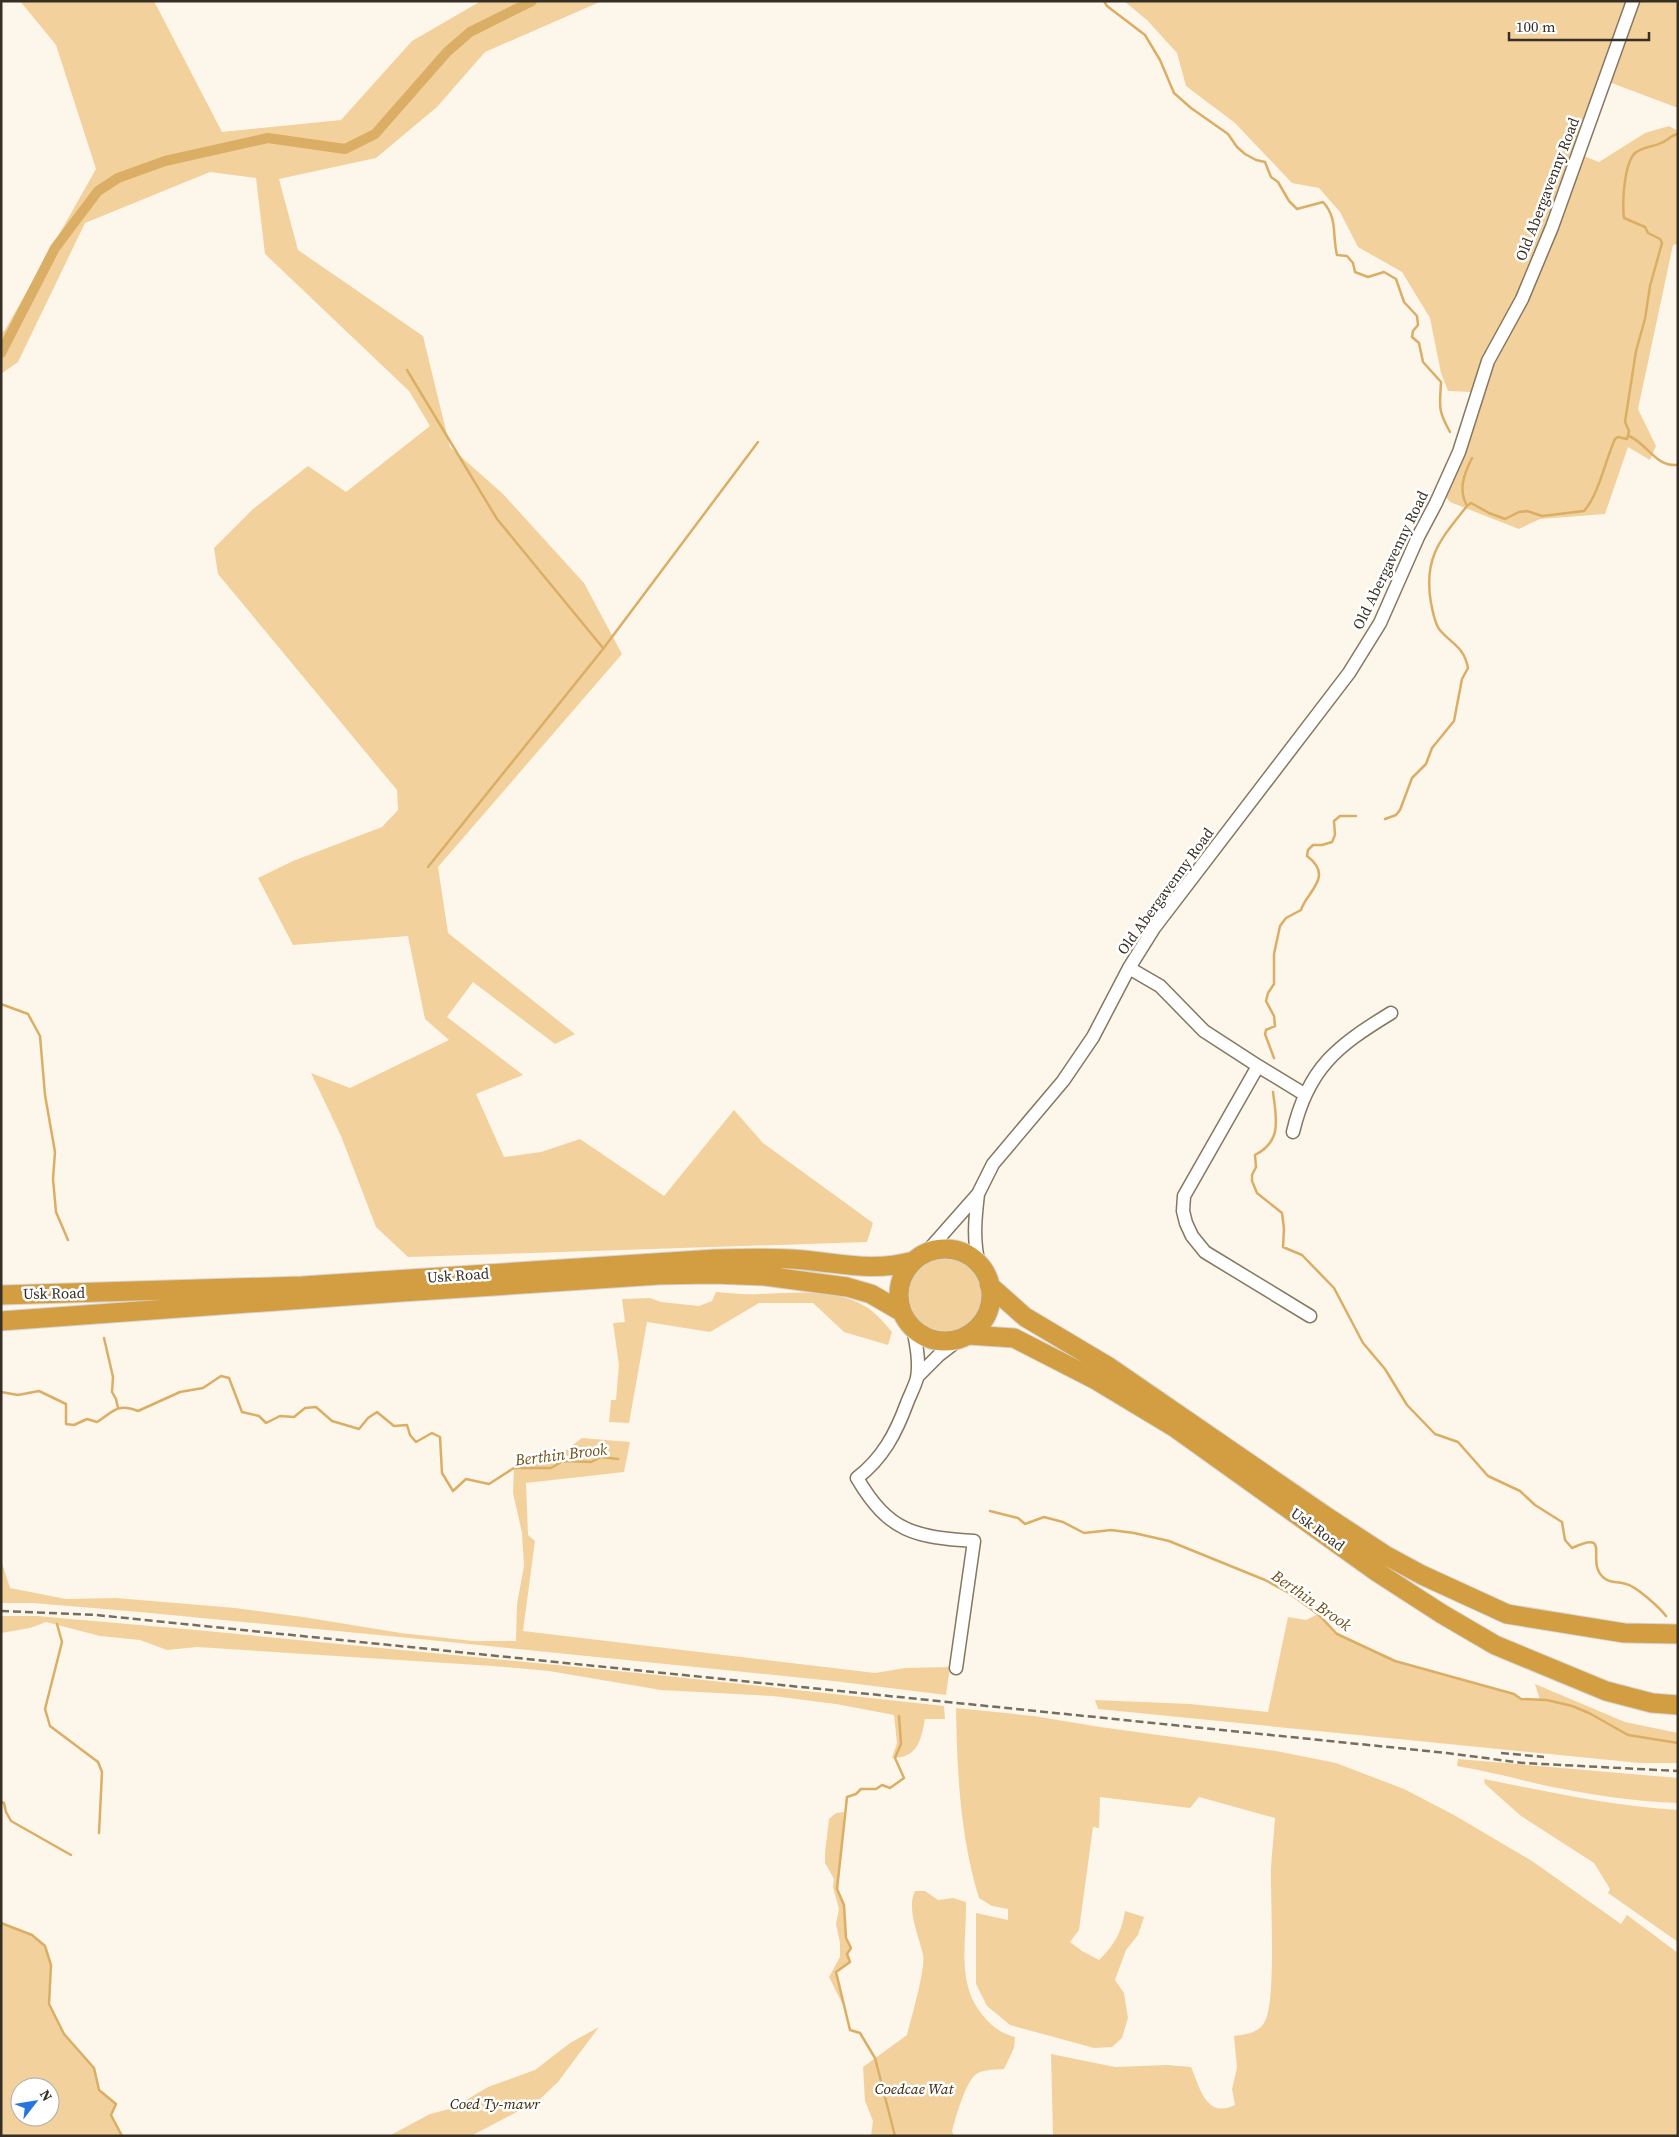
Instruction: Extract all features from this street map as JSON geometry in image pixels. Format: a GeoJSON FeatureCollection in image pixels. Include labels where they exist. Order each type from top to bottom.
{"type":"FeatureCollection","features":[{"type":"Feature","properties":{"kind":"highway"},"geometry":{"type":"LineString","coordinates":[[939,1250],[954,1250],[967,1256],[979,1265],[989,1284],[988,1309],[980,1324],[964,1336],[952,1340],[935,1340],[919,1333],[908,1320],[900,1289],[904,1274],[920,1258],[939,1250]]}},
{"type":"Feature","properties":{"kind":"highway","name":"Usk Road"},"geometry":{"type":"LineString","coordinates":[[1,1295],[302,1286],[715,1259],[774,1258],[873,1268],[896,1266],[920,1258]]}},
{"type":"Feature","properties":{"kind":"highway","name":"Usk Road"},"geometry":{"type":"LineString","coordinates":[[1,1321],[659,1275],[712,1274],[765,1276],[847,1287],[884,1300],[908,1320]]}},
{"type":"Feature","properties":{"kind":"highway","name":"Usk Road"},"geometry":{"type":"LineString","coordinates":[[989,1284],[1025,1317],[1109,1367],[1327,1517],[1385,1555],[1422,1575],[1507,1614],[1624,1634],[1678,1634]]}},
{"type":"Feature","properties":{"kind":"highway","name":"Usk Road"},"geometry":{"type":"LineString","coordinates":[[964,1336],[1014,1338],[1096,1380],[1174,1427],[1377,1572],[1442,1614],[1495,1645],[1606,1692],[1652,1703],[1678,1705]]}},
{"type":"Feature","properties":{"kind":"street","name":"Old Abergavenny Road"},"geometry":{"type":"LineString","coordinates":[[978,1194],[993,1164],[1063,1081],[1093,1037],[1129,968],[1154,928],[1349,673],[1380,623],[1458,452],[1488,361],[1511,322],[1552,227],[1633,1]]}},
{"type":"Feature","properties":{"kind":"street"},"geometry":{"type":"LineString","coordinates":[[1129,968],[1160,986],[1204,1031],[1304,1094]]}},
{"type":"Feature","properties":{"kind":"street"},"geometry":{"type":"LineString","coordinates":[[1293,1132],[1304,1094],[1316,1074],[1330,1057],[1357,1034],[1391,1013]]}},
{"type":"Feature","properties":{"kind":"street"},"geometry":{"type":"LineString","coordinates":[[1258,1066],[1187,1188],[1184,1196],[1183,1211],[1192,1236],[1206,1252],[1310,1316]]}},
{"type":"Feature","properties":{"kind":"street"},"geometry":{"type":"LineString","coordinates":[[920,1258],[978,1194]]}},
{"type":"Feature","properties":{"kind":"street"},"geometry":{"type":"LineString","coordinates":[[978,1194],[974,1245],[979,1265]]}},
{"type":"Feature","properties":{"kind":"street"},"geometry":{"type":"LineString","coordinates":[[908,1320],[916,1349],[917,1377],[898,1428],[890,1443],[873,1464],[856,1478],[877,1508],[891,1521],[906,1530],[938,1538],[974,1541],[956,1668]]}},
{"type":"Feature","properties":{"kind":"street"},"geometry":{"type":"LineString","coordinates":[[917,1377],[939,1355],[964,1336]]}},
{"type":"Feature","properties":{"kind":"green space"},"geometry":{"type":"Polygon","coordinates":[[[20,1],[154,1],[222,132],[341,120],[412,41],[481,1],[602,1],[485,52],[437,107],[376,158],[279,179],[298,250],[423,336],[450,447],[503,494],[584,583],[622,654],[438,867],[448,933],[575,1034],[555,1044],[473,982],[447,1017],[523,1075],[476,1094],[504,1157],[541,1152],[580,1139],[664,1196],[734,1110],[763,1143],[873,1223],[867,1242],[408,1257],[376,1227],[341,1136],[311,1073],[350,1088],[449,1040],[425,1019],[408,936],[293,945],[258,878],[293,861],[382,827],[398,810],[397,790],[218,574],[214,548],[253,509],[308,466],[346,492],[430,426],[409,391],[265,254],[256,178],[210,172],[85,223],[18,362],[1,374],[1,333],[5,330],[96,169],[56,45],[20,1]]]}},
{"type":"Feature","properties":{"kind":"green space"},"geometry":{"type":"Polygon","coordinates":[[[1124,1],[1627,1],[1574,153],[1514,304],[1472,392],[1448,391],[1441,373],[1430,318],[1402,272],[1358,247],[1340,212],[1319,188],[1292,183],[1235,123],[1186,86],[1177,53],[1147,20],[1124,1]]]}},
{"type":"Feature","properties":{"kind":"green space"},"geometry":{"type":"Polygon","coordinates":[[[1637,1],[1678,1],[1678,108],[1609,82],[1637,1]]]}},
{"type":"Feature","properties":{"kind":"green space"},"geometry":{"type":"Polygon","coordinates":[[[1669,126],[1678,131],[1678,244],[1673,245],[1638,409],[1656,446],[1650,460],[1628,447],[1605,514],[1540,519],[1519,529],[1450,502],[1446,497],[1503,342],[1584,156],[1599,162],[1645,133],[1669,126]]]}},
{"type":"Feature","properties":{"kind":"green space"},"geometry":{"type":"Polygon","coordinates":[[[945,1258],[959,1261],[972,1269],[980,1282],[983,1296],[980,1310],[972,1323],[959,1331],[945,1334],[931,1331],[918,1323],[910,1310],[907,1296],[910,1282],[918,1269],[931,1261],[945,1258]]]}},
{"type":"Feature","properties":{"kind":"green space"},"geometry":{"type":"Polygon","coordinates":[[[716,1292],[748,1294],[801,1292],[843,1297],[856,1301],[868,1308],[892,1332],[888,1345],[844,1332],[813,1303],[759,1303],[710,1332],[647,1322],[629,1423],[609,1422],[611,1400],[616,1400],[619,1365],[613,1323],[625,1322],[622,1299],[650,1298],[661,1302],[699,1306],[712,1301],[716,1292]]]}},
{"type":"Feature","properties":{"kind":"green space"},"geometry":{"type":"Polygon","coordinates":[[[582,1438],[630,1442],[624,1472],[526,1483],[528,1535],[535,1541],[523,1631],[875,1673],[905,1668],[950,1667],[946,1695],[833,1681],[420,1639],[140,1612],[33,1603],[1,1603],[1,1560],[10,1588],[66,1599],[116,1598],[235,1608],[401,1633],[473,1641],[516,1641],[517,1604],[524,1566],[522,1533],[513,1493],[514,1468],[529,1459],[562,1453],[582,1438]]]}},
{"type":"Feature","properties":{"kind":"green space"},"geometry":{"type":"Polygon","coordinates":[[[1318,1614],[1336,1632],[1395,1661],[1514,1694],[1521,1699],[1540,1700],[1535,1684],[1625,1722],[1678,1733],[1678,1763],[1640,1763],[1098,1709],[1095,1700],[1190,1704],[1268,1712],[1288,1617],[1306,1620],[1318,1614]]]}},
{"type":"Feature","properties":{"kind":"green space"},"geometry":{"type":"Polygon","coordinates":[[[1,1616],[37,1616],[196,1630],[648,1674],[944,1706],[945,1719],[925,1719],[920,1741],[913,1751],[908,1755],[892,1758],[897,1743],[894,1715],[836,1704],[773,1696],[661,1690],[549,1671],[493,1666],[197,1647],[167,1650],[140,1640],[100,1636],[46,1622],[30,1628],[1,1633],[1,1616]]]}},
{"type":"Feature","properties":{"kind":"green space"},"geometry":{"type":"Polygon","coordinates":[[[956,1708],[1034,1716],[1276,1751],[1336,1763],[1404,1789],[1454,1815],[1532,1861],[1621,1924],[1627,1915],[1678,1953],[1678,2136],[1053,2136],[1051,2054],[1115,2067],[1167,2065],[1191,2067],[1201,2092],[1211,2105],[1217,2108],[1225,2108],[1235,2105],[1232,2089],[1237,2068],[1234,2036],[1250,2033],[1261,2027],[1268,2012],[1272,1974],[1271,1868],[1275,1818],[1199,1797],[1190,1808],[1100,1797],[1099,1828],[1093,1827],[1079,1930],[1070,1942],[1099,1960],[1117,1937],[1122,1926],[1125,1911],[1144,1917],[1138,1935],[1126,1950],[1115,1980],[1124,1993],[1128,2018],[1122,2038],[1112,2047],[1094,2048],[1010,2025],[987,2006],[976,1984],[976,1913],[1008,1920],[1008,1909],[992,1906],[979,1898],[973,1875],[961,1803],[956,1708]]]}},
{"type":"Feature","properties":{"kind":"green space"},"geometry":{"type":"Polygon","coordinates":[[[1458,1759],[1678,1778],[1678,1803],[1596,1795],[1547,1786],[1457,1766],[1458,1759]]]}},
{"type":"Feature","properties":{"kind":"green space"},"geometry":{"type":"Polygon","coordinates":[[[1484,1779],[1605,1802],[1678,1810],[1678,1942],[1608,1893],[1610,1889],[1594,1863],[1521,1816],[1485,1784],[1484,1779]]]}},
{"type":"Feature","properties":{"kind":"green space"},"geometry":{"type":"Polygon","coordinates":[[[844,1812],[837,1889],[844,1905],[846,1938],[851,1948],[847,1954],[850,1962],[836,1973],[844,2007],[829,1977],[840,1957],[840,1943],[836,1924],[839,1909],[833,1887],[834,1879],[825,1863],[825,1853],[829,1819],[836,1813],[844,1812]]]}},
{"type":"Feature","properties":{"kind":"green space","name":"Coedcae Wat"},"geometry":{"type":"Polygon","coordinates":[[[915,1891],[925,1891],[938,1900],[953,1898],[966,1902],[964,1960],[968,1988],[973,2001],[988,2022],[1000,2031],[1015,2037],[1014,2048],[1004,2069],[980,2072],[970,2081],[952,2131],[954,2136],[871,2136],[873,2121],[865,2101],[863,2067],[907,2035],[918,1994],[923,1955],[914,1923],[912,1906],[915,1891]]]}},
{"type":"Feature","properties":{"kind":"green space"},"geometry":{"type":"Polygon","coordinates":[[[1,1923],[32,1935],[45,1946],[51,1965],[49,2004],[64,2034],[94,2068],[99,2090],[116,2104],[111,2115],[122,2136],[1,2136],[1,1923]]]}},
{"type":"Feature","properties":{"kind":"green space","name":"Coed Ty-mawr"},"geometry":{"type":"Polygon","coordinates":[[[599,2027],[558,2082],[538,2101],[471,2136],[389,2136],[430,2114],[453,2108],[488,2087],[535,2070],[570,2043],[599,2027]]]}},
{"type":"Feature","properties":{"kind":"waterway"},"geometry":{"type":"LineString","coordinates":[[1,353],[55,248],[98,191],[118,178],[165,161],[268,138],[345,149],[375,134],[447,52],[470,32],[532,1]]}},
{"type":"Feature","properties":{"kind":"waterway"},"geometry":{"type":"LineString","coordinates":[[1104,1],[1107,6],[1145,35],[1160,60],[1174,93],[1191,108],[1228,134],[1237,147],[1245,154],[1265,162],[1271,177],[1278,182],[1289,201],[1297,209],[1323,202],[1328,208],[1333,221],[1337,255],[1347,256],[1353,263],[1355,272],[1368,277],[1384,272],[1396,279],[1404,302],[1417,316],[1418,325],[1413,331],[1412,337],[1419,343],[1423,362],[1441,382],[1440,407],[1450,432]]}},
{"type":"Feature","properties":{"kind":"waterway"},"geometry":{"type":"LineString","coordinates":[[1467,506],[1471,503],[1505,519],[1519,512],[1527,511],[1542,516],[1584,511],[1598,487],[1615,439],[1618,437],[1627,439],[1629,431],[1625,422],[1636,351],[1645,319],[1650,286],[1662,243],[1660,239],[1648,233],[1645,227],[1624,218],[1623,203],[1626,174],[1631,158],[1635,153],[1678,134]]}},
{"type":"Feature","properties":{"kind":"waterway"},"geometry":{"type":"LineString","coordinates":[[407,370],[497,519],[603,648]]}},
{"type":"Feature","properties":{"kind":"waterway"},"geometry":{"type":"LineString","coordinates":[[1629,436],[1657,459],[1670,465],[1678,465]]}},
{"type":"Feature","properties":{"kind":"waterway"},"geometry":{"type":"LineString","coordinates":[[428,867],[603,649],[758,442]]}},
{"type":"Feature","properties":{"kind":"waterway"},"geometry":{"type":"LineString","coordinates":[[1385,819],[1396,815],[1400,810],[1412,778],[1426,764],[1432,748],[1454,721],[1462,679],[1468,668],[1460,650],[1437,626],[1432,610],[1429,587],[1432,561],[1436,550],[1467,506],[1464,500],[1463,482],[1472,458]]}},
{"type":"Feature","properties":{"kind":"waterway"},"geometry":{"type":"LineString","coordinates":[[1274,1058],[1265,1034],[1266,1030],[1275,1026],[1274,1016],[1266,1001],[1268,993],[1274,984],[1274,954],[1280,926],[1286,918],[1301,910],[1319,878],[1319,871],[1307,856],[1308,850],[1313,845],[1332,842],[1335,835],[1334,821],[1340,816],[1356,816]]}},
{"type":"Feature","properties":{"kind":"waterway"},"geometry":{"type":"LineString","coordinates":[[1,1004],[28,1014],[40,1036],[45,1095],[55,1152],[53,1179],[56,1212],[68,1240]]}},
{"type":"Feature","properties":{"kind":"waterway"},"geometry":{"type":"LineString","coordinates":[[1273,1092],[1276,1128],[1270,1143],[1255,1155],[1256,1167],[1252,1175],[1252,1181],[1257,1193],[1282,1213],[1284,1229],[1283,1247],[1302,1255],[1334,1288],[1363,1343],[1385,1369],[1407,1405],[1435,1434],[1458,1442],[1488,1476],[1520,1491],[1535,1505],[1562,1522],[1565,1540],[1572,1548],[1592,1542],[1596,1550],[1596,1564],[1604,1578],[1636,1589],[1666,1616]]}},
{"type":"Feature","properties":{"kind":"waterway"},"geometry":{"type":"LineString","coordinates":[[104,1338],[113,1377],[112,1392],[118,1408]]}},
{"type":"Feature","properties":{"kind":"waterway","name":"Berthin Brook"},"geometry":{"type":"LineString","coordinates":[[1,1392],[18,1395],[39,1391],[66,1404],[66,1424],[74,1425],[87,1419],[97,1422],[120,1408],[138,1411],[180,1392],[203,1388],[221,1376],[229,1378],[242,1412],[259,1416],[266,1423],[280,1416],[294,1417],[305,1408],[316,1407],[332,1421],[359,1429],[368,1418],[377,1412],[394,1426],[407,1425],[410,1435],[416,1442],[432,1433],[440,1437],[442,1473],[453,1491],[466,1479],[489,1484],[514,1468],[551,1468],[563,1461],[591,1462],[601,1457],[618,1459]]}},
{"type":"Feature","properties":{"kind":"waterway","name":"Berthin Brook"},"geometry":{"type":"LineString","coordinates":[[990,1511],[1018,1518],[1025,1524],[1044,1517],[1063,1522],[1084,1533],[1111,1530],[1169,1541],[1265,1580],[1289,1593],[1318,1614],[1337,1634],[1395,1661],[1514,1694],[1521,1699],[1547,1700],[1572,1706],[1589,1713],[1628,1735],[1678,1743]]}},
{"type":"Feature","properties":{"kind":"waterway"},"geometry":{"type":"LineString","coordinates":[[57,1624],[62,1642],[45,1709],[50,1726],[98,1762],[102,1772],[99,1833]]}},
{"type":"Feature","properties":{"kind":"waterway"},"geometry":{"type":"LineString","coordinates":[[895,2136],[875,2058],[860,2033],[850,2030],[836,1972],[850,1962],[847,1954],[851,1948],[846,1938],[844,1905],[837,1889],[847,1797],[856,1794],[861,1789],[876,1789],[882,1785],[890,1788],[904,1778],[895,1758],[901,1744],[899,1716]]}},
{"type":"Feature","properties":{"kind":"waterway"},"geometry":{"type":"LineString","coordinates":[[1,1802],[4,1803],[11,1821],[71,1855]]}},
{"type":"Feature","properties":{"kind":"waterway"},"geometry":{"type":"LineString","coordinates":[[1,1923],[32,1935],[45,1946],[51,1965],[49,2004],[64,2034],[94,2068],[99,2090],[116,2104],[111,2115],[122,2136]]}},
{"type":"Feature","properties":{"kind":"railway"},"geometry":{"type":"LineString","coordinates":[[1,1611],[96,1615],[1447,1753],[1523,1763],[1678,1771]]}},
{"type":"Feature","properties":{"kind":"railway"},"geometry":{"type":"LineString","coordinates":[[1501,1753],[1544,1757]]}}]}
